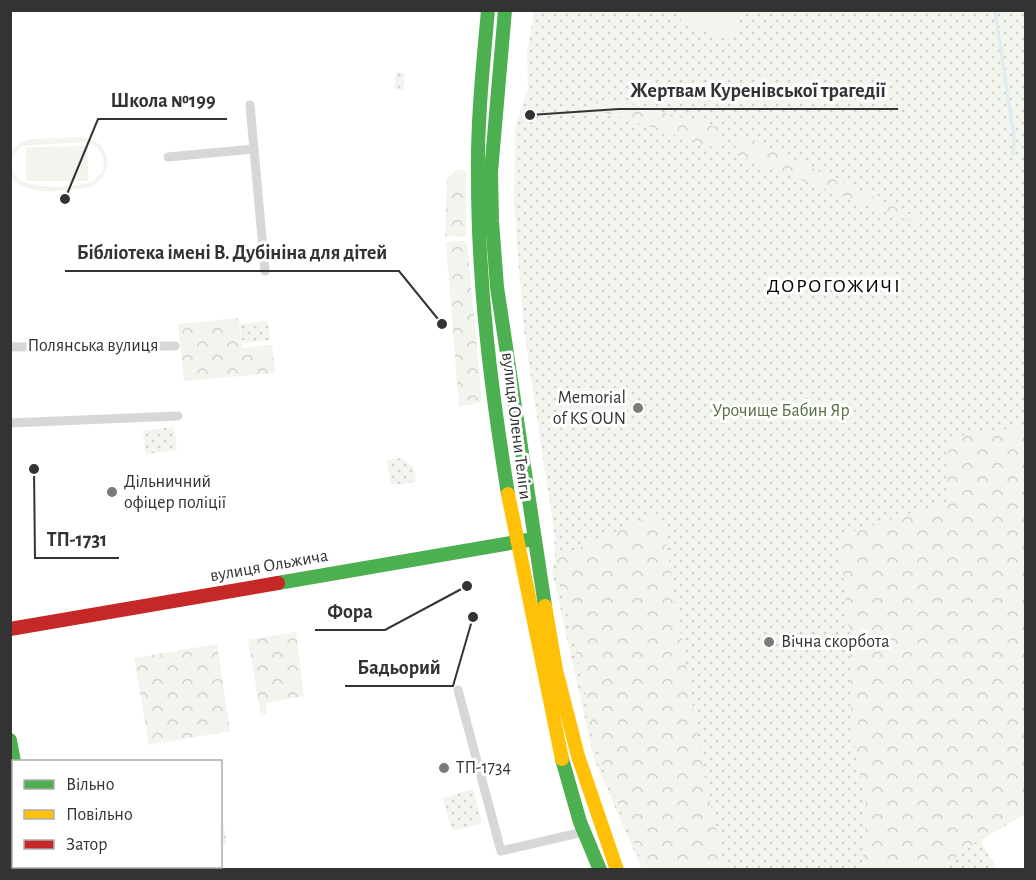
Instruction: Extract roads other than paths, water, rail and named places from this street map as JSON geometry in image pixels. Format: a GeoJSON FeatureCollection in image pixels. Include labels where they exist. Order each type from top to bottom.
{"type":"FeatureCollection","features":[{"type":"Feature","properties":{"kind":"main road","name":"вулиця Олени Теліги"},"geometry":{"type":"LineString","coordinates":[[488,10],[475,173],[476,238],[490,374],[514,542],[554,729],[595,870]]}},
{"type":"Feature","properties":{"kind":"main road","name":"вулиця Олени Теліги"},"geometry":{"type":"LineString","coordinates":[[505,10],[493,127],[492,221],[497,287],[532,539],[566,712],[587,786],[617,870]]}},
{"type":"Feature","properties":{"kind":"main road","name":"вулиця Ольжича"},"geometry":{"type":"LineString","coordinates":[[10,629],[532,539]]}},
{"type":"Feature","properties":{"kind":"main road"},"geometry":{"type":"LineString","coordinates":[[10,740],[14,760]]}},
{"type":"Feature","properties":{"kind":"main road","name":"вулиця Олени Теліги"},"geometry":{"type":"LineString","coordinates":[[603,830],[626,870]]}},
{"type":"Feature","properties":{"kind":"main road","name":"вулиця Олени Теліги"},"geometry":{"type":"LineString","coordinates":[[584,835],[600,870]]}},
{"type":"Feature","properties":{"kind":"street"},"geometry":{"type":"LineString","coordinates":[[250,105],[265,271]]}},
{"type":"Feature","properties":{"kind":"street"},"geometry":{"type":"LineString","coordinates":[[168,157],[254,149]]}},
{"type":"Feature","properties":{"kind":"street","name":"Полянська вулиця"},"geometry":{"type":"LineString","coordinates":[[10,347],[175,346]]}},
{"type":"Feature","properties":{"kind":"street"},"geometry":{"type":"LineString","coordinates":[[10,423],[178,416]]}},
{"type":"Feature","properties":{"kind":"street"},"geometry":{"type":"LineString","coordinates":[[458,690],[501,851],[584,835]]}},
{"type":"Feature","properties":{"kind":"waterway"},"geometry":{"type":"LineString","coordinates":[[995,10],[1014,138],[1013,154]]}},
{"type":"Feature","properties":{"kind":"place","name":"Жертвам Куренівської трагедії"},"geometry":{"type":"Point","coordinates":[530,115]}},
{"type":"Feature","properties":{"kind":"place","name":"Школа №199"},"geometry":{"type":"Point","coordinates":[65,199]}},
{"type":"Feature","properties":{"kind":"place","name":"Бібліотека імені В. Дубініна для дітей"},"geometry":{"type":"Point","coordinates":[442,324]}},
{"type":"Feature","properties":{"kind":"place","name":"Memorial of KS OUN"},"geometry":{"type":"Point","coordinates":[638,408]}},
{"type":"Feature","properties":{"kind":"place","name":"ТП-1731"},"geometry":{"type":"Point","coordinates":[34,469]}},
{"type":"Feature","properties":{"kind":"place","name":"Дільничний офіцер поліції"},"geometry":{"type":"Point","coordinates":[112,492]}},
{"type":"Feature","properties":{"kind":"place","name":"Фора"},"geometry":{"type":"Point","coordinates":[467,586]}},
{"type":"Feature","properties":{"kind":"place","name":"Бадьорий"},"geometry":{"type":"Point","coordinates":[473,617]}},
{"type":"Feature","properties":{"kind":"place","name":"Вічна скорбота"},"geometry":{"type":"Point","coordinates":[769,642]}},
{"type":"Feature","properties":{"kind":"place","name":"ТП-1734"},"geometry":{"type":"Point","coordinates":[444,768]}},
{"type":"Feature","properties":{"kind":"district","name":"ДОРОГОЖИЧІ"},"geometry":{"type":"Point","coordinates":[834,286]}},
{"type":"Feature","properties":{"kind":"park label","name":"Урочище Бабин Яр"},"geometry":{"type":"Point","coordinates":[781,411]}}]}
